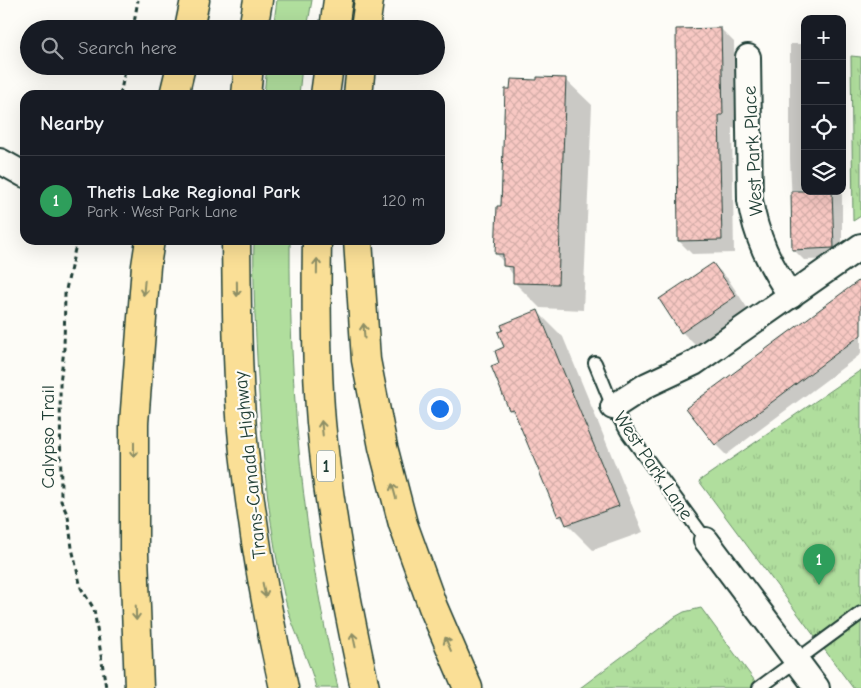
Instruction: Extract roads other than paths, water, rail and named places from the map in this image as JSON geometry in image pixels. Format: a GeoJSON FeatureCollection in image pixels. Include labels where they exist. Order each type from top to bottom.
{"type":"FeatureCollection","features":[{"type":"Feature","properties":{"kind":"highway"},"geometry":{"type":"LineString","coordinates":[[191,20],[195,0]]}},
{"type":"Feature","properties":{"kind":"highway"},"geometry":{"type":"LineString","coordinates":[[255,20],[258,0]]}},
{"type":"Feature","properties":{"kind":"highway"},"geometry":{"type":"LineString","coordinates":[[335,20],[338,0]]}},
{"type":"Feature","properties":{"kind":"highway"},"geometry":{"type":"LineString","coordinates":[[366,20],[369,0]]}},
{"type":"Feature","properties":{"kind":"highway"},"geometry":{"type":"LineString","coordinates":[[175,90],[179,75]]}},
{"type":"Feature","properties":{"kind":"highway"},"geometry":{"type":"LineString","coordinates":[[247,90],[248,75]]}},
{"type":"Feature","properties":{"kind":"highway"},"geometry":{"type":"LineString","coordinates":[[326,90],[328,75]]}},
{"type":"Feature","properties":{"kind":"highway"},"geometry":{"type":"LineString","coordinates":[[359,90],[360,75]]}},
{"type":"Feature","properties":{"kind":"highway"},"geometry":{"type":"LineString","coordinates":[[138,688],[134,554],[134,423],[149,245]]}},
{"type":"Feature","properties":{"kind":"highway","name":"Trans-Canada Highway"},"geometry":{"type":"LineString","coordinates":[[236,245],[238,348],[244,451],[257,550],[284,688]]}},
{"type":"Feature","properties":{"kind":"highway","name":"1"},"geometry":{"type":"LineString","coordinates":[[317,245],[316,335],[321,422],[331,508],[345,599],[365,688]]}},
{"type":"Feature","properties":{"kind":"highway"},"geometry":{"type":"LineString","coordinates":[[358,245],[366,360],[383,447],[403,524],[433,607],[468,688]]}},
{"type":"Feature","properties":{"kind":"street","name":"West Park Place"},"geometry":{"type":"LineString","coordinates":[[748,57],[750,200],[753,218],[767,258],[791,296]]}},
{"type":"Feature","properties":{"kind":"street"},"geometry":{"type":"LineString","coordinates":[[0,161],[20,171]]}},
{"type":"Feature","properties":{"kind":"street","name":"West Park Lane"},"geometry":{"type":"LineString","coordinates":[[613,407],[647,385],[694,363],[861,246]]}},
{"type":"Feature","properties":{"kind":"street","name":"West Park Lane"},"geometry":{"type":"LineString","coordinates":[[706,540],[817,688]]}},
{"type":"Feature","properties":{"kind":"lane"},"geometry":{"type":"LineString","coordinates":[[595,364],[613,407]]}},
{"type":"Feature","properties":{"kind":"lane","name":"West Park Lane"},"geometry":{"type":"LineString","coordinates":[[613,407],[628,433],[706,540]]}},
{"type":"Feature","properties":{"kind":"lane"},"geometry":{"type":"LineString","coordinates":[[759,688],[861,613]]}},
{"type":"Feature","properties":{"kind":"place","name":"Thetis Lake Regional Park"},"geometry":{"type":"Point","coordinates":[819,585]}}]}
